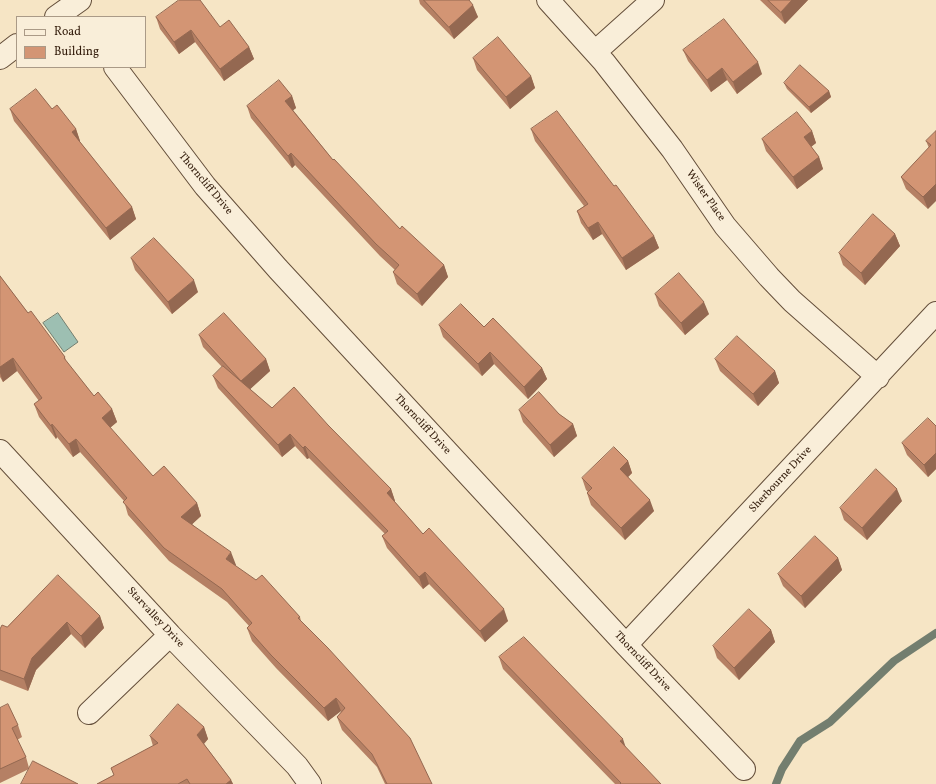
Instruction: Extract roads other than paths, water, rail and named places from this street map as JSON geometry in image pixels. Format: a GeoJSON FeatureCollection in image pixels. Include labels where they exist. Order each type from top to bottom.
{"type":"FeatureCollection","features":[{"type":"Feature","properties":{"kind":"street","name":"Wister Place"},"geometry":{"type":"LineString","coordinates":[[548,0],[595,52],[672,149],[725,226],[769,277],[792,301],[878,376]]}},
{"type":"Feature","properties":{"kind":"street"},"geometry":{"type":"LineString","coordinates":[[595,52],[653,0]]}},
{"type":"Feature","properties":{"kind":"street"},"geometry":{"type":"LineString","coordinates":[[0,58],[16,46]]}},
{"type":"Feature","properties":{"kind":"street","name":"Thorncliff Drive"},"geometry":{"type":"LineString","coordinates":[[117,68],[205,186],[278,269],[626,646],[744,769]]}},
{"type":"Feature","properties":{"kind":"street","name":"Sherbourne Drive"},"geometry":{"type":"LineString","coordinates":[[626,646],[936,313]]}},
{"type":"Feature","properties":{"kind":"street","name":"Starvalley Drive"},"geometry":{"type":"LineString","coordinates":[[0,451],[170,635],[297,766],[310,784]]}},
{"type":"Feature","properties":{"kind":"street"},"geometry":{"type":"LineString","coordinates":[[89,713],[170,635]]}},
{"type":"Feature","properties":{"kind":"waterway"},"geometry":{"type":"LineString","coordinates":[[776,784],[782,769],[800,741],[830,722],[894,661],[936,633]]}}]}
